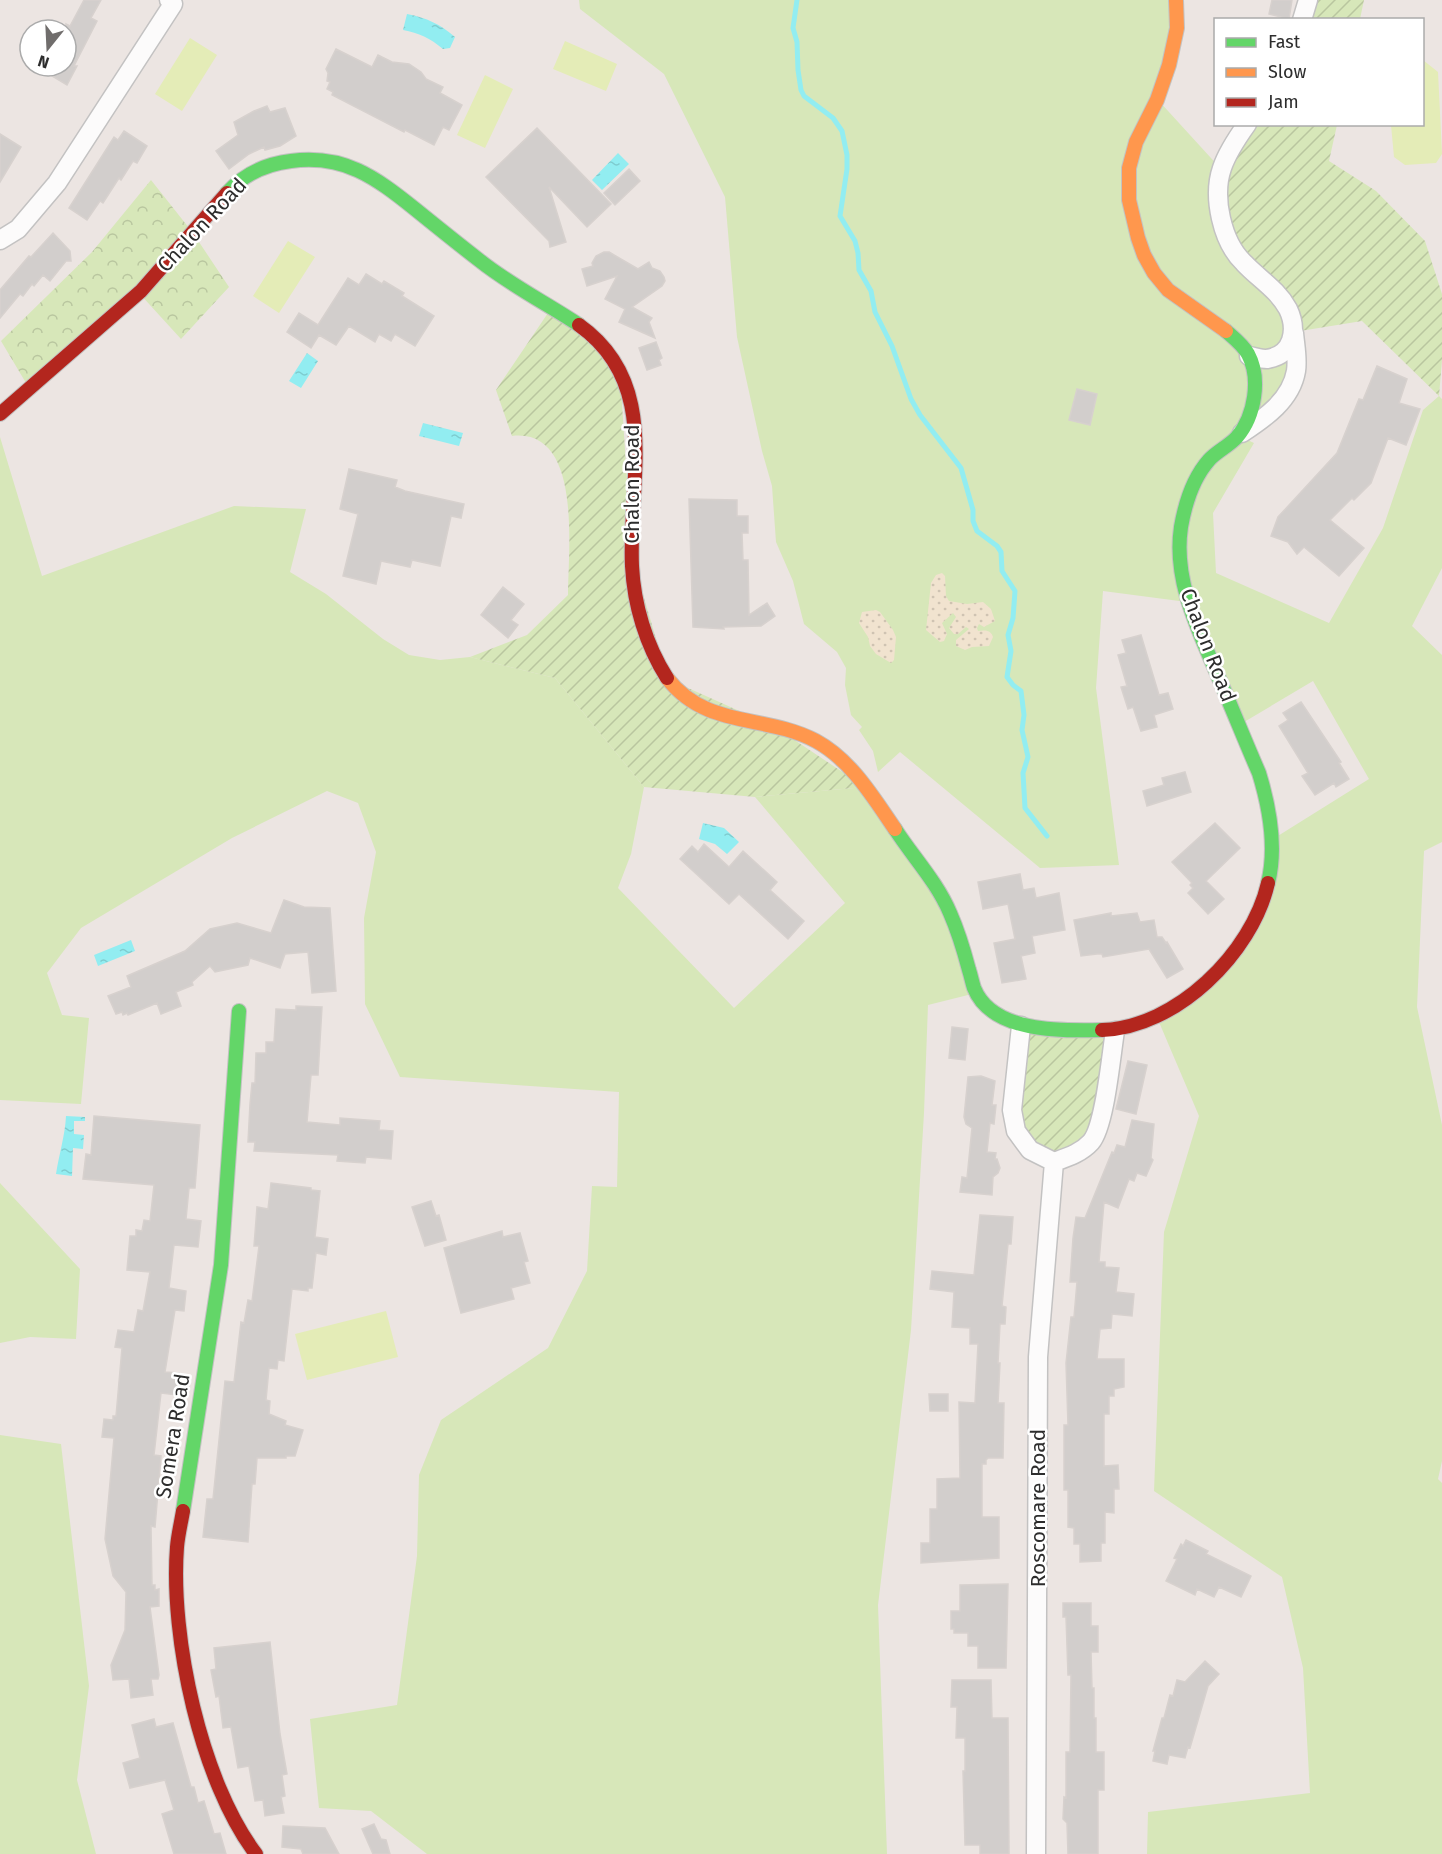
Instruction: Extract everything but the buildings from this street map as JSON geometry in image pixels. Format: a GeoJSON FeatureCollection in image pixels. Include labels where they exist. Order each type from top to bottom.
{"type":"FeatureCollection","features":[{"type":"Feature","properties":{"kind":"street"},"geometry":{"type":"LineString","coordinates":[[1176,0],[1177,28],[1168,65],[1157,100],[1136,142],[1129,168],[1129,200],[1132,219],[1144,255],[1154,273],[1168,290],[1224,329],[1249,356],[1263,359],[1278,356],[1287,348],[1294,332]]}},
{"type":"Feature","properties":{"kind":"street"},"geometry":{"type":"LineString","coordinates":[[1303,18],[1308,0]]}},
{"type":"Feature","properties":{"kind":"street"},"geometry":{"type":"LineString","coordinates":[[0,240],[18,229],[57,183],[173,1]]}},
{"type":"Feature","properties":{"kind":"street"},"geometry":{"type":"LineString","coordinates":[[1238,436],[1282,401],[1291,386],[1296,370],[1294,332],[1288,310],[1276,292],[1244,264],[1232,250],[1220,213],[1221,169],[1246,126]]}},
{"type":"Feature","properties":{"kind":"street","name":"Chalon Road"},"geometry":{"type":"LineString","coordinates":[[0,414],[139,292],[223,197],[238,182],[255,171],[298,160],[319,159],[342,163],[376,178],[488,266],[577,323],[608,352],[620,373],[628,396],[636,447],[636,498],[632,557],[636,596],[654,656],[680,693],[699,707],[723,718],[796,733],[818,742],[834,753],[865,787],[945,902],[976,993],[1004,1018],[1021,1026],[1115,1031],[1182,1000],[1219,972],[1243,941],[1259,915],[1271,874],[1273,839],[1269,801],[1187,602],[1181,564],[1181,528],[1191,489],[1209,460],[1238,436],[1249,416],[1255,382],[1249,356]]}},
{"type":"Feature","properties":{"kind":"street","name":"Somera Road"},"geometry":{"type":"LineString","coordinates":[[239,1011],[221,1265],[177,1547],[177,1597],[192,1702],[214,1779],[246,1841],[256,1854]]}},
{"type":"Feature","properties":{"kind":"street"},"geometry":{"type":"LineString","coordinates":[[1021,1026],[1012,1110],[1016,1131],[1030,1150],[1054,1162],[1077,1154],[1093,1140],[1100,1122],[1115,1031]]}},
{"type":"Feature","properties":{"kind":"street","name":"Roscomare Road"},"geometry":{"type":"LineString","coordinates":[[1036,1854],[1038,1357],[1054,1162]]}},
{"type":"Feature","properties":{"kind":"green space"},"geometry":{"type":"Polygon","coordinates":[[[579,0],[1176,0],[1158,100],[1221,169],[1288,310],[1291,386],[1239,436],[1254,443],[1213,513],[1216,573],[1329,623],[1383,528],[1423,410],[1439,396],[1442,399],[1442,568],[1412,626],[1442,655],[1442,842],[1424,851],[1417,1007],[1442,1125],[1442,1461],[1438,1479],[1442,1483],[1442,1854],[1147,1854],[1148,1812],[1310,1793],[1303,1668],[1282,1577],[1154,1491],[1164,1232],[1199,1116],[1156,1015],[1243,941],[1273,839],[1369,779],[1313,681],[1239,725],[1187,602],[1103,591],[1096,688],[1119,865],[1040,868],[900,752],[878,772],[873,751],[859,730],[862,727],[851,715],[845,685],[846,668],[837,652],[804,624],[793,581],[776,542],[772,486],[737,337],[725,197],[664,74],[580,9],[579,0]]]}},
{"type":"Feature","properties":{"kind":"green space"},"geometry":{"type":"Polygon","coordinates":[[[1308,0],[1364,0],[1360,18],[1303,18],[1308,0]]]}},
{"type":"Feature","properties":{"kind":"green space"},"geometry":{"type":"Polygon","coordinates":[[[190,38],[217,55],[182,111],[155,94],[190,38]]]}},
{"type":"Feature","properties":{"kind":"green space"},"geometry":{"type":"Polygon","coordinates":[[[565,41],[617,64],[606,91],[553,69],[565,41]]]}},
{"type":"Feature","properties":{"kind":"green space"},"geometry":{"type":"Polygon","coordinates":[[[1424,61],[1438,72],[1442,154],[1436,163],[1405,165],[1394,157],[1391,126],[1424,126],[1424,61]]]}},
{"type":"Feature","properties":{"kind":"green space"},"geometry":{"type":"Polygon","coordinates":[[[485,75],[513,89],[485,148],[457,135],[485,75]]]}},
{"type":"Feature","properties":{"kind":"green space"},"geometry":{"type":"Polygon","coordinates":[[[1246,126],[1337,126],[1329,161],[1376,191],[1425,241],[1442,294],[1442,360],[1439,396],[1362,321],[1294,332],[1220,213],[1235,141],[1246,126]]]}},
{"type":"Feature","properties":{"kind":"green space"},"geometry":{"type":"Polygon","coordinates":[[[151,180],[193,233],[229,287],[181,339],[139,293],[29,388],[1,341],[92,252],[151,180]]]}},
{"type":"Feature","properties":{"kind":"green space"},"geometry":{"type":"Polygon","coordinates":[[[288,241],[315,257],[279,313],[253,296],[288,241]]]}},
{"type":"Feature","properties":{"kind":"green space"},"geometry":{"type":"Polygon","coordinates":[[[552,307],[620,373],[632,557],[668,679],[775,727],[865,787],[755,797],[644,787],[555,678],[470,657],[527,635],[568,595],[569,523],[567,496],[561,471],[551,451],[535,439],[512,436],[496,390],[552,307]]]}},
{"type":"Feature","properties":{"kind":"green space"},"geometry":{"type":"Polygon","coordinates":[[[0,437],[42,576],[234,506],[306,509],[290,572],[326,594],[383,639],[409,655],[440,660],[470,657],[555,678],[644,787],[631,854],[618,888],[734,1008],[845,903],[755,797],[865,787],[930,879],[976,993],[928,1005],[911,1330],[878,1605],[887,1854],[427,1854],[371,1811],[319,1808],[310,1719],[397,1705],[417,1556],[419,1475],[441,1420],[548,1348],[587,1271],[592,1186],[617,1187],[619,1092],[400,1077],[365,1004],[364,918],[376,852],[358,803],[327,791],[232,838],[81,928],[47,973],[62,1015],[89,1018],[81,1104],[0,1100],[0,437]]]}},
{"type":"Feature","properties":{"kind":"green space"},"geometry":{"type":"Polygon","coordinates":[[[1021,1026],[1115,1031],[1093,1140],[1054,1162],[1016,1131],[1021,1026]]]}},
{"type":"Feature","properties":{"kind":"green space"},"geometry":{"type":"Polygon","coordinates":[[[0,1183],[80,1269],[76,1339],[30,1337],[0,1343],[0,1183]]]}},
{"type":"Feature","properties":{"kind":"green space"},"geometry":{"type":"Polygon","coordinates":[[[386,1311],[398,1357],[307,1380],[295,1334],[386,1311]]]}},
{"type":"Feature","properties":{"kind":"green space"},"geometry":{"type":"Polygon","coordinates":[[[0,1435],[61,1444],[89,1686],[77,1780],[96,1854],[0,1854],[0,1435]]]}},
{"type":"Feature","properties":{"kind":"sand"},"geometry":{"type":"Polygon","coordinates":[[[942,573],[945,576],[946,596],[949,601],[967,604],[983,602],[991,609],[995,621],[984,627],[979,624],[977,628],[978,631],[991,633],[993,637],[989,646],[972,647],[965,650],[956,646],[956,640],[969,629],[966,627],[958,634],[954,634],[949,628],[956,617],[953,613],[942,623],[947,634],[944,641],[940,642],[926,630],[931,583],[936,575],[942,573]]]}},
{"type":"Feature","properties":{"kind":"sand"},"geometry":{"type":"Polygon","coordinates":[[[876,610],[880,612],[896,637],[894,660],[891,663],[876,654],[859,623],[862,612],[876,610]]]}},
{"type":"Feature","properties":{"kind":"water"},"geometry":{"type":"Polygon","coordinates":[[[407,14],[433,22],[449,32],[455,37],[450,48],[443,49],[424,36],[403,30],[407,14]]]}},
{"type":"Feature","properties":{"kind":"water"},"geometry":{"type":"Polygon","coordinates":[[[618,153],[629,164],[602,190],[592,180],[618,153]]]}},
{"type":"Feature","properties":{"kind":"water"},"geometry":{"type":"Polygon","coordinates":[[[307,353],[318,361],[301,388],[289,381],[307,353]]]}},
{"type":"Feature","properties":{"kind":"water"},"geometry":{"type":"Polygon","coordinates":[[[423,423],[463,433],[459,446],[419,436],[423,423]]]}},
{"type":"Feature","properties":{"kind":"water"},"geometry":{"type":"Polygon","coordinates":[[[703,823],[724,828],[739,842],[727,854],[715,844],[699,839],[703,823]]]}},
{"type":"Feature","properties":{"kind":"water"},"geometry":{"type":"Polygon","coordinates":[[[131,940],[135,951],[98,966],[94,955],[131,940]]]}},
{"type":"Feature","properties":{"kind":"water"},"geometry":{"type":"Polygon","coordinates":[[[66,1116],[85,1117],[85,1121],[74,1121],[74,1134],[84,1135],[83,1149],[73,1148],[72,1176],[56,1174],[66,1116]]]}},
{"type":"Feature","properties":{"kind":"waterway"},"geometry":{"type":"LineString","coordinates":[[797,0],[793,28],[797,42],[801,90],[804,96],[833,118],[842,131],[847,155],[847,169],[840,216],[855,241],[859,270],[871,291],[875,312],[892,346],[911,399],[920,415],[961,468],[977,531],[997,546],[1001,552],[1002,571],[1015,591],[1013,618],[1008,635],[1011,651],[1007,677],[1021,691],[1024,715],[1022,730],[1028,757],[1023,773],[1025,808],[1047,836]]}},
{"type":"Feature","properties":{"kind":"traffic: fast"},"geometry":{"type":"LineString","coordinates":[[227,193],[248,175],[291,161],[327,161],[358,170],[400,197],[491,269],[579,325]]}},
{"type":"Feature","properties":{"kind":"traffic: fast"},"geometry":{"type":"LineString","coordinates":[[1226,331],[1241,345],[1252,364],[1255,385],[1252,408],[1237,437],[1209,460],[1194,483],[1187,500],[1179,547],[1184,585],[1195,622],[1263,787],[1272,842],[1268,883]]}},
{"type":"Feature","properties":{"kind":"traffic: fast"},"geometry":{"type":"LineString","coordinates":[[895,829],[945,902],[958,934],[974,988],[983,1003],[996,1014],[1030,1026],[1049,1029],[1102,1030]]}},
{"type":"Feature","properties":{"kind":"traffic: fast"},"geometry":{"type":"LineString","coordinates":[[183,1511],[221,1265],[239,1011]]}},
{"type":"Feature","properties":{"kind":"traffic: slow"},"geometry":{"type":"LineString","coordinates":[[1176,0],[1177,28],[1169,65],[1157,100],[1136,142],[1129,168],[1129,200],[1138,238],[1154,273],[1168,290],[1226,331]]}},
{"type":"Feature","properties":{"kind":"traffic: slow"},"geometry":{"type":"LineString","coordinates":[[667,678],[683,694],[700,706],[718,713],[797,733],[829,749],[851,769],[895,829]]}},
{"type":"Feature","properties":{"kind":"traffic: jam"},"geometry":{"type":"LineString","coordinates":[[0,414],[141,291],[227,193]]}},
{"type":"Feature","properties":{"kind":"traffic: jam"},"geometry":{"type":"LineString","coordinates":[[579,325],[605,349],[622,376],[631,405],[635,436],[633,581],[642,624],[667,678]]}},
{"type":"Feature","properties":{"kind":"traffic: jam"},"geometry":{"type":"LineString","coordinates":[[1102,1030],[1130,1026],[1157,1016],[1183,1001],[1207,982],[1228,960],[1246,935],[1259,909],[1268,883]]}},
{"type":"Feature","properties":{"kind":"traffic: jam"},"geometry":{"type":"LineString","coordinates":[[183,1511],[177,1547],[176,1583],[184,1665],[193,1707],[219,1788],[237,1824],[256,1854]]}}]}
